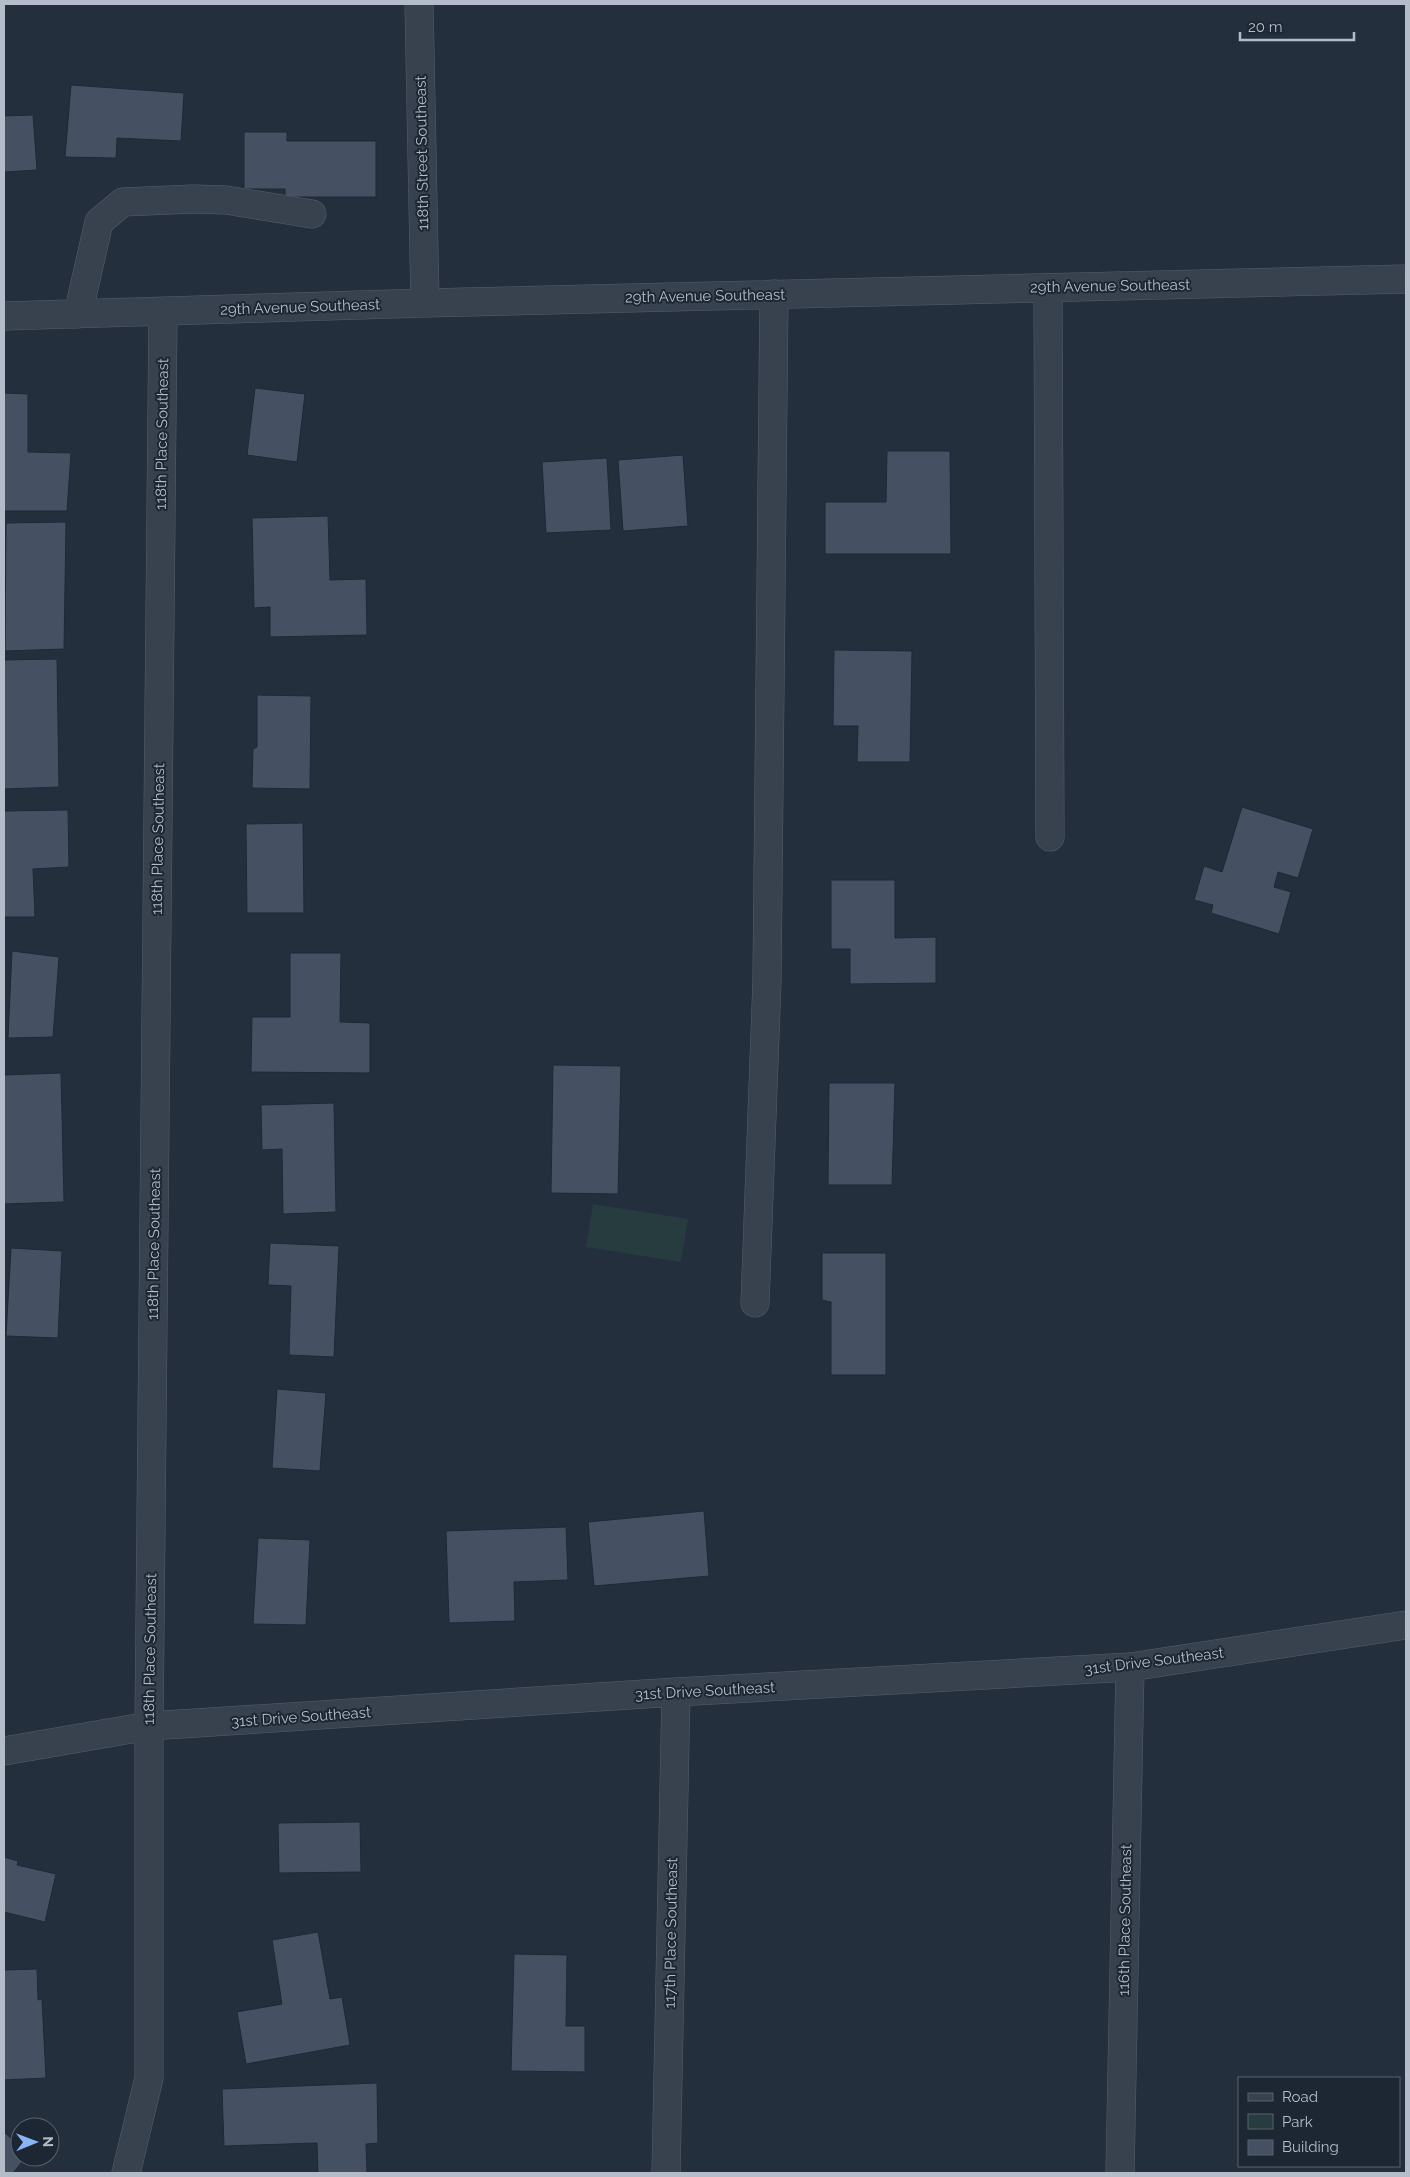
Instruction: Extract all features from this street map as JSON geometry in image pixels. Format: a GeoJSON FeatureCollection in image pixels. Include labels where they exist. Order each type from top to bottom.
{"type":"FeatureCollection","features":[{"type":"Feature","properties":{"kind":"street","name":"118th Street Southeast"},"geometry":{"type":"LineString","coordinates":[[419,4],[425,303]]}},
{"type":"Feature","properties":{"kind":"street"},"geometry":{"type":"LineString","coordinates":[[78,314],[99,222],[123,202],[218,200],[312,214]]}},
{"type":"Feature","properties":{"kind":"street","name":"29th Avenue Southeast"},"geometry":{"type":"LineString","coordinates":[[4,316],[425,303],[1406,279]]}},
{"type":"Feature","properties":{"kind":"street"},"geometry":{"type":"LineString","coordinates":[[1048,288],[1050,838]]}},
{"type":"Feature","properties":{"kind":"street"},"geometry":{"type":"LineString","coordinates":[[755,1303],[766,980],[774,294]]}},
{"type":"Feature","properties":{"kind":"street","name":"118th Place Southeast"},"geometry":{"type":"LineString","coordinates":[[126,2173],[149,2078],[150,1726],[163,312]]}},
{"type":"Feature","properties":{"kind":"street","name":"31st Drive Southeast"},"geometry":{"type":"LineString","coordinates":[[4,1751],[150,1726],[676,1692],[1130,1667],[1406,1625]]}},
{"type":"Feature","properties":{"kind":"street","name":"116th Place Southeast"},"geometry":{"type":"LineString","coordinates":[[1120,2173],[1130,1667]]}},
{"type":"Feature","properties":{"kind":"street","name":"117th Place Southeast"},"geometry":{"type":"LineString","coordinates":[[666,2173],[676,1692]]}},
{"type":"Feature","properties":{"kind":"green space"},"geometry":{"type":"Polygon","coordinates":[[[593,1204],[688,1219],[681,1262],[586,1247],[593,1204]]]}},
{"type":"Feature","properties":{"kind":"building"},"geometry":{"type":"Polygon","coordinates":[[[71,85],[184,93],[181,141],[117,138],[116,158],[65,157],[71,85]]]}},
{"type":"Feature","properties":{"kind":"building"},"geometry":{"type":"Polygon","coordinates":[[[33,115],[37,170],[4,172],[4,116],[33,115]]]}},
{"type":"Feature","properties":{"kind":"building"},"geometry":{"type":"Polygon","coordinates":[[[244,132],[287,132],[287,141],[376,141],[376,197],[285,197],[285,189],[244,189],[244,132]]]}},
{"type":"Feature","properties":{"kind":"building"},"geometry":{"type":"Polygon","coordinates":[[[255,388],[305,394],[297,462],[247,455],[255,388]]]}},
{"type":"Feature","properties":{"kind":"building"},"geometry":{"type":"Polygon","coordinates":[[[4,393],[28,394],[28,452],[71,453],[67,511],[4,511],[4,393]]]}},
{"type":"Feature","properties":{"kind":"building"},"geometry":{"type":"Polygon","coordinates":[[[887,451],[950,451],[951,554],[825,554],[825,502],[886,502],[887,451]]]}},
{"type":"Feature","properties":{"kind":"building"},"geometry":{"type":"Polygon","coordinates":[[[683,455],[688,526],[623,531],[618,460],[683,455]]]}},
{"type":"Feature","properties":{"kind":"building"},"geometry":{"type":"Polygon","coordinates":[[[607,458],[611,530],[546,533],[542,462],[607,458]]]}},
{"type":"Feature","properties":{"kind":"building"},"geometry":{"type":"Polygon","coordinates":[[[328,516],[330,580],[366,579],[367,635],[270,637],[270,607],[254,608],[252,518],[328,516]]]}},
{"type":"Feature","properties":{"kind":"building"},"geometry":{"type":"Polygon","coordinates":[[[66,522],[64,649],[5,651],[6,523],[66,522]]]}},
{"type":"Feature","properties":{"kind":"building"},"geometry":{"type":"Polygon","coordinates":[[[834,650],[912,651],[910,762],[857,762],[858,726],[833,726],[834,650]]]}},
{"type":"Feature","properties":{"kind":"building"},"geometry":{"type":"Polygon","coordinates":[[[57,659],[59,787],[4,789],[4,660],[57,659]]]}},
{"type":"Feature","properties":{"kind":"building"},"geometry":{"type":"Polygon","coordinates":[[[257,695],[311,696],[310,789],[252,788],[253,749],[257,747],[257,695]]]}},
{"type":"Feature","properties":{"kind":"building"},"geometry":{"type":"Polygon","coordinates":[[[1242,807],[1313,829],[1298,878],[1278,872],[1274,887],[1291,892],[1279,934],[1211,913],[1213,905],[1194,900],[1204,866],[1222,872],[1242,807]]]}},
{"type":"Feature","properties":{"kind":"building"},"geometry":{"type":"Polygon","coordinates":[[[68,810],[69,867],[33,869],[35,917],[4,917],[4,811],[68,810]]]}},
{"type":"Feature","properties":{"kind":"building"},"geometry":{"type":"Polygon","coordinates":[[[303,823],[304,913],[247,913],[246,824],[303,823]]]}},
{"type":"Feature","properties":{"kind":"building"},"geometry":{"type":"Polygon","coordinates":[[[831,880],[895,880],[895,938],[936,937],[936,983],[850,984],[850,949],[831,949],[831,880]]]}},
{"type":"Feature","properties":{"kind":"building"},"geometry":{"type":"Polygon","coordinates":[[[12,951],[59,957],[53,1037],[8,1038],[12,951]]]}},
{"type":"Feature","properties":{"kind":"building"},"geometry":{"type":"Polygon","coordinates":[[[290,953],[341,953],[340,1022],[370,1023],[370,1073],[251,1072],[252,1017],[290,1017],[290,953]]]}},
{"type":"Feature","properties":{"kind":"building"},"geometry":{"type":"Polygon","coordinates":[[[553,1065],[621,1066],[618,1194],[551,1193],[553,1065]]]}},
{"type":"Feature","properties":{"kind":"building"},"geometry":{"type":"Polygon","coordinates":[[[61,1073],[64,1202],[4,1204],[4,1075],[61,1073]]]}},
{"type":"Feature","properties":{"kind":"building"},"geometry":{"type":"Polygon","coordinates":[[[829,1083],[895,1083],[892,1185],[828,1185],[829,1083]]]}},
{"type":"Feature","properties":{"kind":"building"},"geometry":{"type":"Polygon","coordinates":[[[334,1103],[336,1212],[283,1214],[282,1149],[262,1150],[261,1105],[334,1103]]]}},
{"type":"Feature","properties":{"kind":"building"},"geometry":{"type":"Polygon","coordinates":[[[270,1243],[339,1246],[334,1357],[289,1355],[291,1286],[268,1285],[270,1243]]]}},
{"type":"Feature","properties":{"kind":"building"},"geometry":{"type":"Polygon","coordinates":[[[11,1248],[62,1251],[58,1338],[6,1336],[11,1248]]]}},
{"type":"Feature","properties":{"kind":"building"},"geometry":{"type":"Polygon","coordinates":[[[822,1253],[886,1253],[886,1375],[831,1375],[831,1302],[822,1300],[822,1253]]]}},
{"type":"Feature","properties":{"kind":"building"},"geometry":{"type":"Polygon","coordinates":[[[277,1389],[326,1393],[320,1471],[272,1468],[277,1389]]]}},
{"type":"Feature","properties":{"kind":"building"},"geometry":{"type":"Polygon","coordinates":[[[704,1511],[709,1576],[594,1586],[588,1522],[704,1511]]]}},
{"type":"Feature","properties":{"kind":"building"},"geometry":{"type":"Polygon","coordinates":[[[566,1527],[568,1580],[514,1582],[515,1621],[449,1623],[446,1531],[566,1527]]]}},
{"type":"Feature","properties":{"kind":"building"},"geometry":{"type":"Polygon","coordinates":[[[258,1538],[310,1540],[306,1625],[253,1624],[258,1538]]]}},
{"type":"Feature","properties":{"kind":"building"},"geometry":{"type":"Polygon","coordinates":[[[360,1822],[361,1872],[279,1873],[278,1823],[360,1822]]]}},
{"type":"Feature","properties":{"kind":"building"},"geometry":{"type":"Polygon","coordinates":[[[4,1857],[18,1861],[17,1865],[56,1874],[45,1922],[4,1912],[4,1857]]]}},
{"type":"Feature","properties":{"kind":"building"},"geometry":{"type":"Polygon","coordinates":[[[318,1932],[330,1999],[342,1997],[350,2045],[246,2064],[237,2012],[282,2004],[272,1940],[318,1932]]]}},
{"type":"Feature","properties":{"kind":"building"},"geometry":{"type":"Polygon","coordinates":[[[514,1954],[567,1955],[566,2026],[585,2026],[585,2072],[511,2071],[514,1954]]]}},
{"type":"Feature","properties":{"kind":"building"},"geometry":{"type":"Polygon","coordinates":[[[37,1969],[38,2000],[42,1999],[46,2078],[4,2080],[4,1970],[37,1969]]]}},
{"type":"Feature","properties":{"kind":"building"},"geometry":{"type":"Polygon","coordinates":[[[377,2083],[378,2143],[366,2144],[367,2173],[318,2173],[317,2143],[224,2146],[222,2089],[377,2083]]]}},
{"type":"Feature","properties":{"kind":"building"},"geometry":{"type":"Polygon","coordinates":[[[4,2132],[10,2137],[10,2167],[18,2167],[13,2173],[4,2173],[4,2132]]]}}]}
